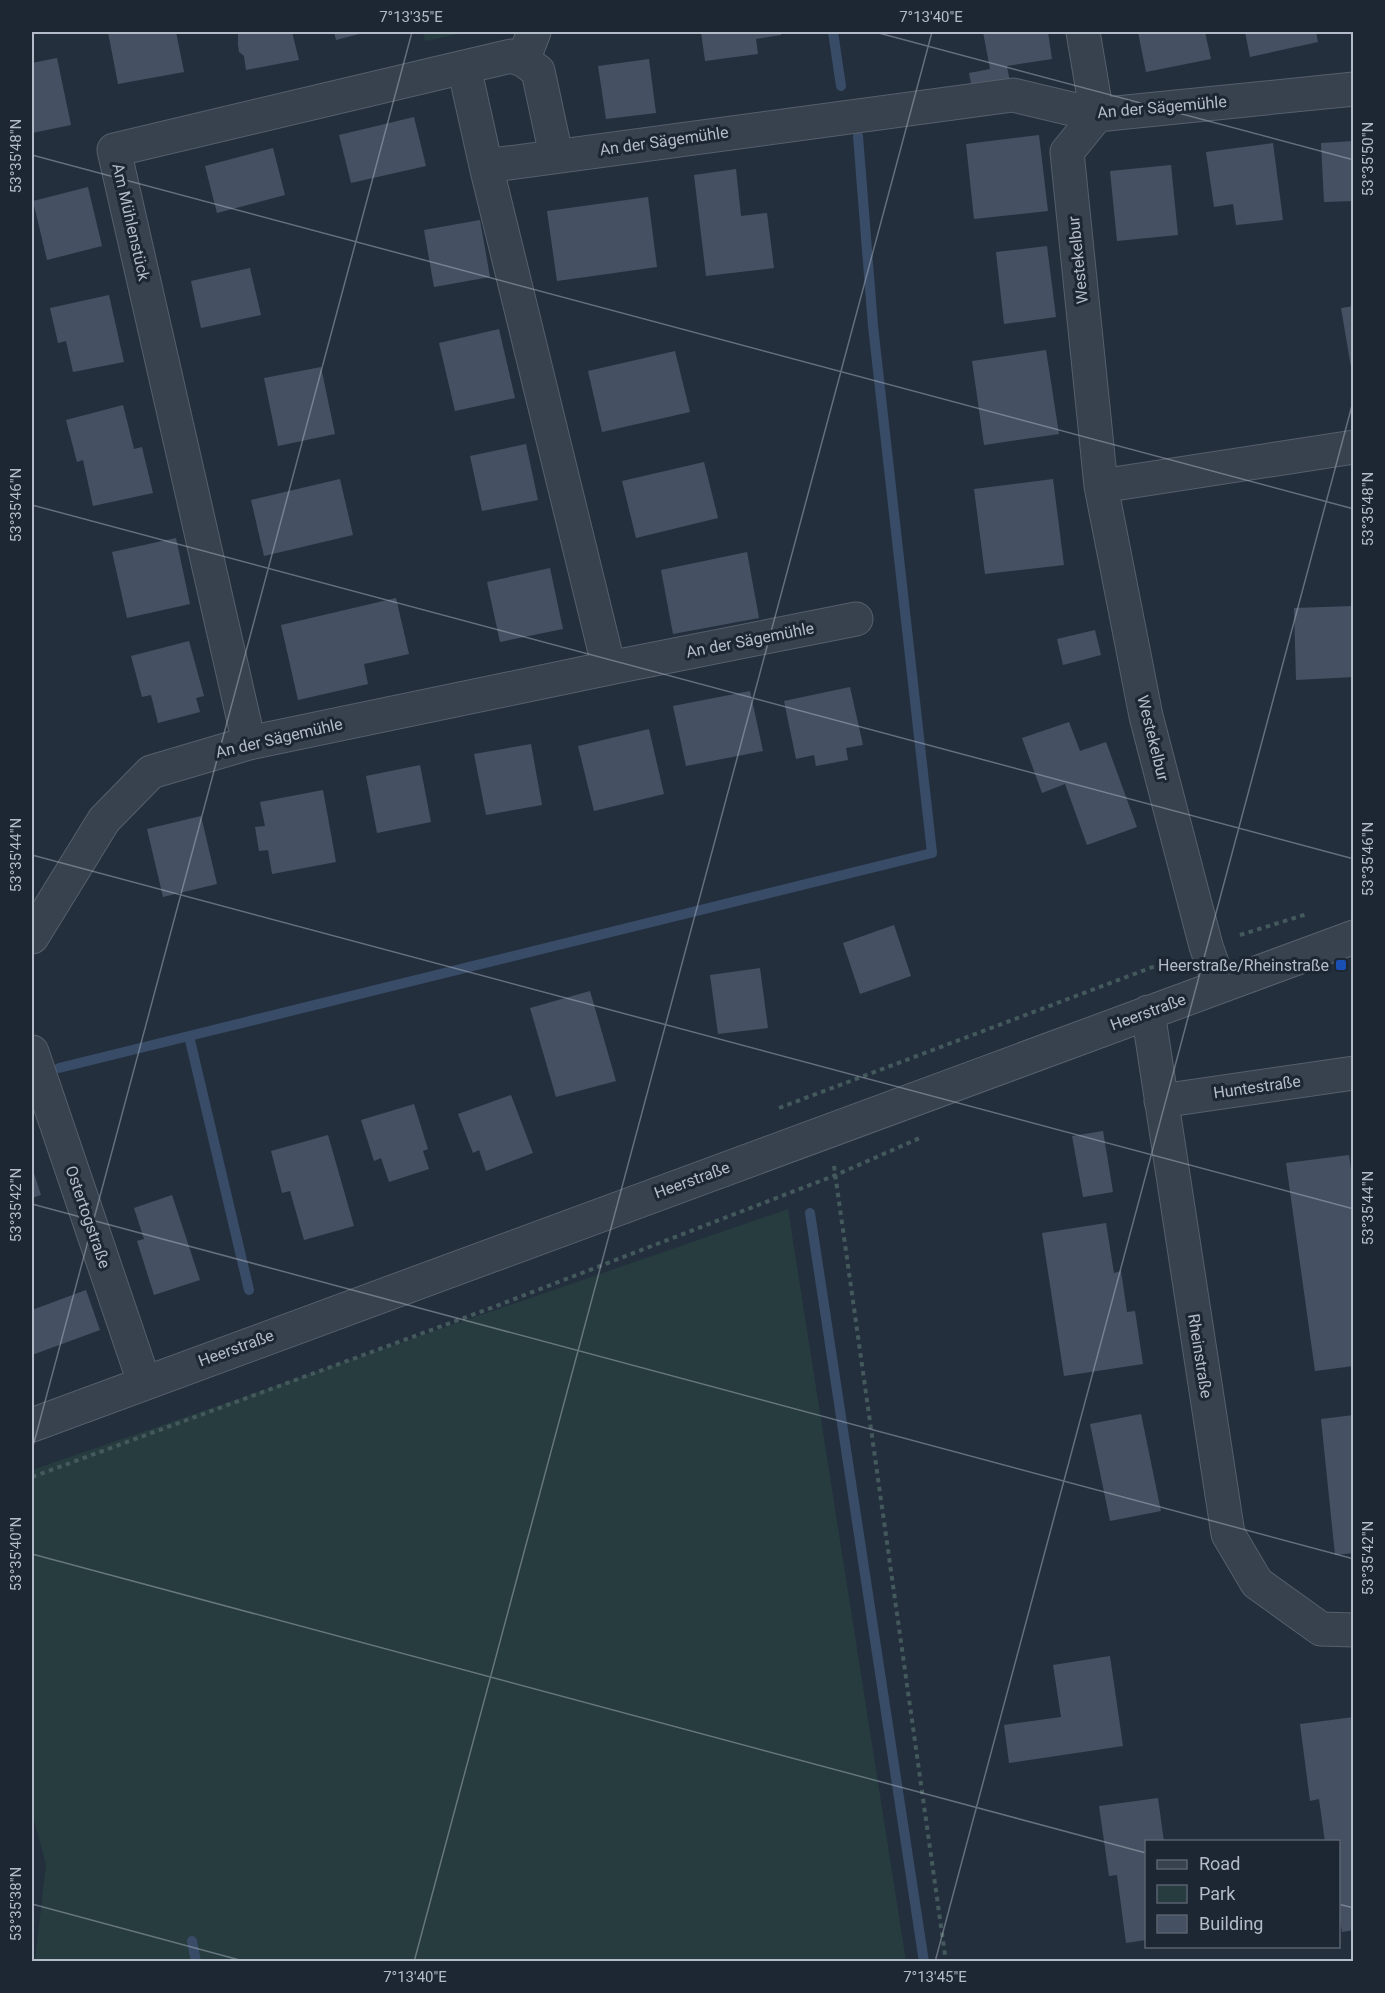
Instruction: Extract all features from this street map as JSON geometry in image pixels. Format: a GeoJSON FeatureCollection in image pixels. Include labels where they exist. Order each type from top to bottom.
{"type":"FeatureCollection","features":[{"type":"Feature","properties":{"kind":"street"},"geometry":{"type":"LineString","coordinates":[[1083,32],[1097,115]]}},
{"type":"Feature","properties":{"kind":"street"},"geometry":{"type":"LineString","coordinates":[[556,155],[538,71],[528,46],[511,56],[464,67],[486,166],[609,668]]}},
{"type":"Feature","properties":{"kind":"street","name":"Am Mühlenstück"},"geometry":{"type":"LineString","coordinates":[[249,743],[114,150],[464,67]]}},
{"type":"Feature","properties":{"kind":"street","name":"An der Sägemühle"},"geometry":{"type":"LineString","coordinates":[[486,166],[1013,95],[1097,115],[1353,90]]}},
{"type":"Feature","properties":{"kind":"street","name":"Westekelbur"},"geometry":{"type":"LineString","coordinates":[[1097,115],[1067,152],[1101,486],[1146,716],[1206,946],[1220,986]]}},
{"type":"Feature","properties":{"kind":"street"},"geometry":{"type":"LineString","coordinates":[[1101,486],[1353,447]]}},
{"type":"Feature","properties":{"kind":"street","name":"An der Sägemühle"},"geometry":{"type":"LineString","coordinates":[[32,937],[104,820],[151,772],[249,743],[609,668],[856,620]]}},
{"type":"Feature","properties":{"kind":"street","name":"Heerstraße"},"geometry":{"type":"LineString","coordinates":[[32,1425],[1353,937]]}},
{"type":"Feature","properties":{"kind":"street","name":"Rheinstraße"},"geometry":{"type":"LineString","coordinates":[[1148,1012],[1228,1534],[1257,1583],[1321,1629],[1353,1630]]}},
{"type":"Feature","properties":{"kind":"street","name":"Ostertogstraße"},"geometry":{"type":"LineString","coordinates":[[32,1052],[144,1382]]}},
{"type":"Feature","properties":{"kind":"street","name":"Huntestraße"},"geometry":{"type":"LineString","coordinates":[[1161,1101],[1353,1073]]}},
{"type":"Feature","properties":{"kind":"path"},"geometry":{"type":"LineString","coordinates":[[828,1130],[946,1962]]}},
{"type":"Feature","properties":{"kind":"path"},"geometry":{"type":"LineString","coordinates":[[32,1477],[491,1308],[836,1175],[923,1137]]}},
{"type":"Feature","properties":{"kind":"green space"},"geometry":{"type":"Polygon","coordinates":[[[423,32],[468,32],[425,41],[423,32]]]}},
{"type":"Feature","properties":{"kind":"green space"},"geometry":{"type":"Polygon","coordinates":[[[788,1209],[906,1961],[35,1961],[46,1864],[32,1813],[32,1470],[788,1209]]]}},
{"type":"Feature","properties":{"kind":"building"},"geometry":{"type":"Polygon","coordinates":[[[108,32],[176,32],[184,72],[118,84],[108,32]]]}},
{"type":"Feature","properties":{"kind":"building"},"geometry":{"type":"Polygon","coordinates":[[[238,32],[292,32],[299,60],[246,70],[244,56],[239,52],[238,32]]]}},
{"type":"Feature","properties":{"kind":"building"},"geometry":{"type":"Polygon","coordinates":[[[334,32],[367,32],[336,40],[334,32]]]}},
{"type":"Feature","properties":{"kind":"building"},"geometry":{"type":"Polygon","coordinates":[[[701,32],[781,32],[781,35],[756,39],[758,54],[705,61],[701,32]]]}},
{"type":"Feature","properties":{"kind":"building"},"geometry":{"type":"Polygon","coordinates":[[[983,32],[1048,32],[1052,59],[1007,66],[1010,82],[972,88],[969,73],[990,69],[983,32]]]}},
{"type":"Feature","properties":{"kind":"building"},"geometry":{"type":"Polygon","coordinates":[[[1138,32],[1205,32],[1211,59],[1146,72],[1138,32]]]}},
{"type":"Feature","properties":{"kind":"building"},"geometry":{"type":"Polygon","coordinates":[[[1245,32],[1316,32],[1318,42],[1250,57],[1245,32]]]}},
{"type":"Feature","properties":{"kind":"building"},"geometry":{"type":"Polygon","coordinates":[[[57,58],[71,125],[32,133],[32,63],[57,58]]]}},
{"type":"Feature","properties":{"kind":"building"},"geometry":{"type":"Polygon","coordinates":[[[649,59],[656,113],[606,119],[598,66],[649,59]]]}},
{"type":"Feature","properties":{"kind":"building"},"geometry":{"type":"Polygon","coordinates":[[[414,117],[426,166],[351,183],[339,135],[414,117]]]}},
{"type":"Feature","properties":{"kind":"building"},"geometry":{"type":"Polygon","coordinates":[[[1039,135],[1048,211],[974,219],[966,144],[1039,135]]]}},
{"type":"Feature","properties":{"kind":"building"},"geometry":{"type":"Polygon","coordinates":[[[1354,141],[1354,201],[1324,202],[1321,143],[1354,141]]]}},
{"type":"Feature","properties":{"kind":"building"},"geometry":{"type":"Polygon","coordinates":[[[1273,143],[1283,220],[1236,225],[1233,204],[1214,207],[1206,152],[1273,143]]]}},
{"type":"Feature","properties":{"kind":"building"},"geometry":{"type":"Polygon","coordinates":[[[273,148],[285,195],[217,213],[205,166],[273,148]]]}},
{"type":"Feature","properties":{"kind":"building"},"geometry":{"type":"Polygon","coordinates":[[[1171,165],[1178,235],[1117,241],[1110,171],[1171,165]]]}},
{"type":"Feature","properties":{"kind":"building"},"geometry":{"type":"Polygon","coordinates":[[[736,169],[741,216],[767,213],[774,268],[706,276],[694,175],[736,169]]]}},
{"type":"Feature","properties":{"kind":"building"},"geometry":{"type":"Polygon","coordinates":[[[88,187],[102,246],[47,260],[33,201],[88,187]]]}},
{"type":"Feature","properties":{"kind":"building"},"geometry":{"type":"Polygon","coordinates":[[[648,197],[657,267],[557,281],[547,211],[648,197]]]}},
{"type":"Feature","properties":{"kind":"building"},"geometry":{"type":"Polygon","coordinates":[[[480,220],[490,277],[434,287],[424,230],[480,220]]]}},
{"type":"Feature","properties":{"kind":"building"},"geometry":{"type":"Polygon","coordinates":[[[1047,246],[1056,317],[1004,324],[996,252],[1047,246]]]}},
{"type":"Feature","properties":{"kind":"building"},"geometry":{"type":"Polygon","coordinates":[[[250,268],[261,315],[201,328],[191,281],[250,268]]]}},
{"type":"Feature","properties":{"kind":"building"},"geometry":{"type":"Polygon","coordinates":[[[109,295],[124,362],[73,372],[66,341],[58,343],[50,308],[109,295]]]}},
{"type":"Feature","properties":{"kind":"building"},"geometry":{"type":"Polygon","coordinates":[[[1354,306],[1354,373],[1352,373],[1341,308],[1354,306]]]}},
{"type":"Feature","properties":{"kind":"building"},"geometry":{"type":"Polygon","coordinates":[[[499,329],[515,398],[455,411],[439,343],[499,329]]]}},
{"type":"Feature","properties":{"kind":"building"},"geometry":{"type":"Polygon","coordinates":[[[1046,350],[1059,434],[984,445],[972,361],[1046,350]]]}},
{"type":"Feature","properties":{"kind":"building"},"geometry":{"type":"Polygon","coordinates":[[[675,351],[690,412],[602,432],[588,371],[675,351]]]}},
{"type":"Feature","properties":{"kind":"building"},"geometry":{"type":"Polygon","coordinates":[[[321,367],[335,434],[278,446],[264,378],[321,367]]]}},
{"type":"Feature","properties":{"kind":"building"},"geometry":{"type":"Polygon","coordinates":[[[123,405],[134,449],[142,447],[153,493],[93,506],[83,460],[77,462],[66,420],[123,405]]]}},
{"type":"Feature","properties":{"kind":"building"},"geometry":{"type":"Polygon","coordinates":[[[526,444],[538,500],[482,511],[470,456],[526,444]]]}},
{"type":"Feature","properties":{"kind":"building"},"geometry":{"type":"Polygon","coordinates":[[[704,462],[718,518],[636,538],[622,481],[704,462]]]}},
{"type":"Feature","properties":{"kind":"building"},"geometry":{"type":"Polygon","coordinates":[[[340,479],[353,535],[264,556],[251,500],[340,479]]]}},
{"type":"Feature","properties":{"kind":"building"},"geometry":{"type":"Polygon","coordinates":[[[1053,479],[1064,565],[985,574],[974,489],[1053,479]]]}},
{"type":"Feature","properties":{"kind":"building"},"geometry":{"type":"Polygon","coordinates":[[[176,538],[190,604],[127,618],[112,552],[176,538]]]}},
{"type":"Feature","properties":{"kind":"building"},"geometry":{"type":"Polygon","coordinates":[[[747,552],[759,618],[673,634],[661,570],[747,552]]]}},
{"type":"Feature","properties":{"kind":"building"},"geometry":{"type":"Polygon","coordinates":[[[550,568],[563,629],[500,642],[487,582],[550,568]]]}},
{"type":"Feature","properties":{"kind":"building"},"geometry":{"type":"Polygon","coordinates":[[[396,598],[409,654],[364,664],[368,684],[298,700],[281,625],[396,598]]]}},
{"type":"Feature","properties":{"kind":"building"},"geometry":{"type":"Polygon","coordinates":[[[1354,606],[1354,677],[1296,680],[1294,608],[1354,606]]]}},
{"type":"Feature","properties":{"kind":"building"},"geometry":{"type":"Polygon","coordinates":[[[1095,630],[1101,655],[1063,665],[1057,639],[1095,630]]]}},
{"type":"Feature","properties":{"kind":"building"},"geometry":{"type":"Polygon","coordinates":[[[189,641],[204,696],[196,698],[200,712],[158,723],[151,695],[142,697],[131,656],[189,641]]]}},
{"type":"Feature","properties":{"kind":"building"},"geometry":{"type":"Polygon","coordinates":[[[850,687],[863,745],[846,748],[848,760],[816,766],[814,755],[796,759],[784,701],[850,687]]]}},
{"type":"Feature","properties":{"kind":"building"},"geometry":{"type":"Polygon","coordinates":[[[750,691],[763,751],[686,766],[673,706],[750,691]]]}},
{"type":"Feature","properties":{"kind":"building"},"geometry":{"type":"Polygon","coordinates":[[[1069,722],[1080,751],[1106,742],[1137,827],[1087,845],[1065,784],[1042,793],[1022,738],[1069,722]]]}},
{"type":"Feature","properties":{"kind":"building"},"geometry":{"type":"Polygon","coordinates":[[[649,729],[664,794],[594,811],[578,746],[649,729]]]}},
{"type":"Feature","properties":{"kind":"building"},"geometry":{"type":"Polygon","coordinates":[[[531,744],[542,805],[486,815],[474,754],[531,744]]]}},
{"type":"Feature","properties":{"kind":"building"},"geometry":{"type":"Polygon","coordinates":[[[420,765],[431,822],[377,833],[366,776],[420,765]]]}},
{"type":"Feature","properties":{"kind":"building"},"geometry":{"type":"Polygon","coordinates":[[[323,790],[336,862],[272,874],[268,850],[259,851],[255,827],[265,826],[260,802],[323,790]]]}},
{"type":"Feature","properties":{"kind":"building"},"geometry":{"type":"Polygon","coordinates":[[[201,816],[217,884],[163,897],[147,829],[201,816]]]}},
{"type":"Feature","properties":{"kind":"building"},"geometry":{"type":"Polygon","coordinates":[[[894,925],[911,976],[860,994],[843,943],[894,925]]]}},
{"type":"Feature","properties":{"kind":"building"},"geometry":{"type":"Polygon","coordinates":[[[760,968],[768,1028],[718,1034],[710,975],[760,968]]]}},
{"type":"Feature","properties":{"kind":"building"},"geometry":{"type":"Polygon","coordinates":[[[590,991],[616,1081],[556,1097],[530,1008],[590,991]]]}},
{"type":"Feature","properties":{"kind":"building"},"geometry":{"type":"Polygon","coordinates":[[[511,1095],[533,1153],[486,1171],[479,1150],[473,1153],[458,1114],[511,1095]]]}},
{"type":"Feature","properties":{"kind":"building"},"geometry":{"type":"Polygon","coordinates":[[[414,1104],[428,1149],[423,1151],[429,1169],[389,1182],[381,1158],[374,1161],[361,1120],[414,1104]]]}},
{"type":"Feature","properties":{"kind":"building"},"geometry":{"type":"Polygon","coordinates":[[[1103,1131],[1113,1192],[1083,1197],[1072,1136],[1103,1131]]]}},
{"type":"Feature","properties":{"kind":"building"},"geometry":{"type":"Polygon","coordinates":[[[328,1135],[354,1226],[304,1240],[290,1191],[282,1193],[271,1151],[328,1135]]]}},
{"type":"Feature","properties":{"kind":"building"},"geometry":{"type":"Polygon","coordinates":[[[1349,1155],[1354,1191],[1354,1366],[1315,1371],[1286,1163],[1349,1155]]]}},
{"type":"Feature","properties":{"kind":"building"},"geometry":{"type":"Polygon","coordinates":[[[32,1167],[41,1195],[32,1198],[32,1167]]]}},
{"type":"Feature","properties":{"kind":"building"},"geometry":{"type":"Polygon","coordinates":[[[172,1195],[200,1280],[154,1295],[137,1241],[144,1239],[134,1208],[172,1195]]]}},
{"type":"Feature","properties":{"kind":"building"},"geometry":{"type":"Polygon","coordinates":[[[1106,1223],[1114,1273],[1121,1271],[1127,1312],[1135,1311],[1143,1364],[1064,1376],[1042,1233],[1106,1223]]]}},
{"type":"Feature","properties":{"kind":"building"},"geometry":{"type":"Polygon","coordinates":[[[86,1290],[100,1330],[32,1355],[32,1310],[86,1290]]]}},
{"type":"Feature","properties":{"kind":"building"},"geometry":{"type":"Polygon","coordinates":[[[1141,1414],[1161,1511],[1110,1521],[1090,1424],[1141,1414]]]}},
{"type":"Feature","properties":{"kind":"building"},"geometry":{"type":"Polygon","coordinates":[[[1354,1415],[1354,1553],[1335,1555],[1321,1419],[1354,1415]]]}},
{"type":"Feature","properties":{"kind":"building"},"geometry":{"type":"Polygon","coordinates":[[[1110,1656],[1123,1746],[1009,1763],[1004,1725],[1061,1717],[1053,1665],[1110,1656]]]}},
{"type":"Feature","properties":{"kind":"building"},"geometry":{"type":"Polygon","coordinates":[[[1354,1717],[1354,1930],[1342,1932],[1340,1840],[1325,1840],[1319,1799],[1310,1801],[1300,1724],[1354,1717]]]}},
{"type":"Feature","properties":{"kind":"building"},"geometry":{"type":"Polygon","coordinates":[[[1158,1798],[1164,1840],[1145,1840],[1145,1940],[1126,1943],[1117,1875],[1109,1876],[1099,1806],[1158,1798]]]}},
{"type":"Feature","properties":{"kind":"waterway"},"geometry":{"type":"LineString","coordinates":[[833,32],[841,86]]}},
{"type":"Feature","properties":{"kind":"waterway"},"geometry":{"type":"LineString","coordinates":[[249,1290],[189,1036],[932,853],[873,326],[858,136]]}},
{"type":"Feature","properties":{"kind":"waterway"},"geometry":{"type":"LineString","coordinates":[[59,1068],[189,1036]]}},
{"type":"Feature","properties":{"kind":"waterway"},"geometry":{"type":"LineString","coordinates":[[810,1213],[924,1962]]}},
{"type":"Feature","properties":{"kind":"waterway"},"geometry":{"type":"LineString","coordinates":[[192,1941],[196,1962]]}},
{"type":"Feature","properties":{"kind":"place","name":"Heerstraße/Rheinstraße"},"geometry":{"type":"Point","coordinates":[1341,965]}}]}
